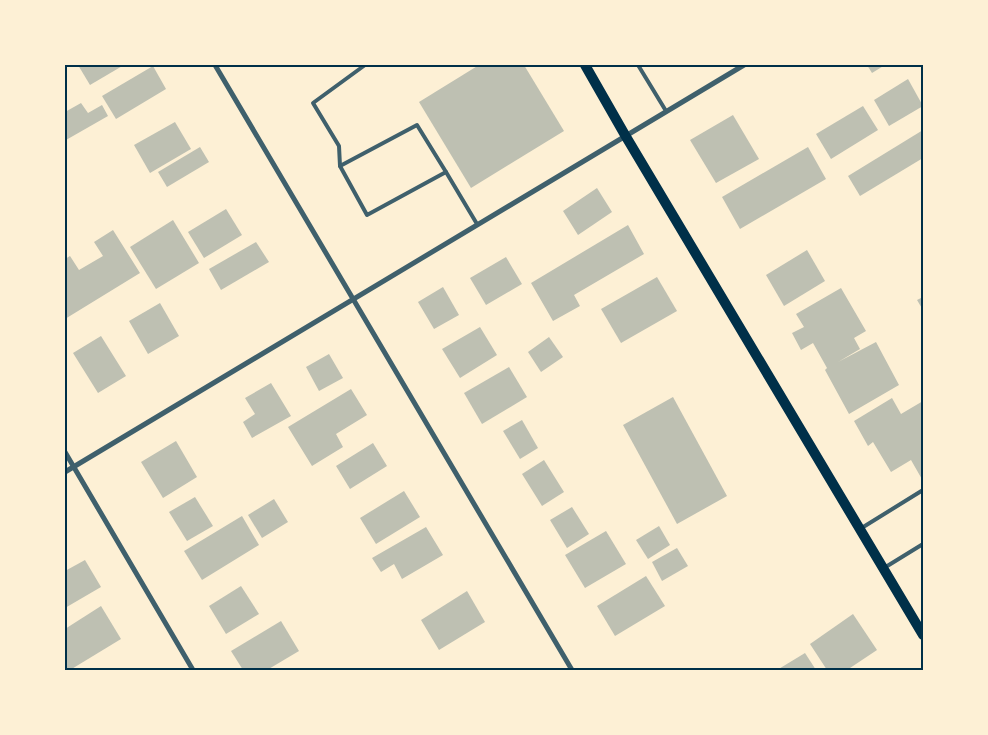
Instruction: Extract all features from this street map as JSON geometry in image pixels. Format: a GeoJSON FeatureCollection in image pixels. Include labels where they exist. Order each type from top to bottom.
{"type":"FeatureCollection","features":[{"type":"Feature","properties":{"kind":"main road"},"geometry":{"type":"LineString","coordinates":[[586,65],[625,135],[923,635]]}},
{"type":"Feature","properties":{"kind":"street"},"geometry":{"type":"LineString","coordinates":[[215,65],[572,670]]}},
{"type":"Feature","properties":{"kind":"street"},"geometry":{"type":"LineString","coordinates":[[65,472],[744,65]]}},
{"type":"Feature","properties":{"kind":"street"},"geometry":{"type":"LineString","coordinates":[[65,452],[193,670]]}},
{"type":"Feature","properties":{"kind":"lane"},"geometry":{"type":"LineString","coordinates":[[365,65],[313,103],[338,146],[340,166],[367,215],[446,172]]}},
{"type":"Feature","properties":{"kind":"lane"},"geometry":{"type":"LineString","coordinates":[[638,65],[666,111]]}},
{"type":"Feature","properties":{"kind":"lane"},"geometry":{"type":"LineString","coordinates":[[340,166],[417,125],[477,224]]}},
{"type":"Feature","properties":{"kind":"lane"},"geometry":{"type":"LineString","coordinates":[[860,529],[923,490]]}},
{"type":"Feature","properties":{"kind":"lane"},"geometry":{"type":"LineString","coordinates":[[884,568],[923,544]]}},
{"type":"Feature","properties":{"kind":"building"},"geometry":{"type":"Polygon","coordinates":[[[78,65],[124,65],[90,85],[78,65]]]}},
{"type":"Feature","properties":{"kind":"building"},"geometry":{"type":"Polygon","coordinates":[[[479,65],[524,65],[564,131],[471,188],[419,102],[479,65]]]}},
{"type":"Feature","properties":{"kind":"building"},"geometry":{"type":"Polygon","coordinates":[[[867,65],[885,65],[872,73],[867,65]]]}},
{"type":"Feature","properties":{"kind":"building"},"geometry":{"type":"Polygon","coordinates":[[[153,66],[166,89],[116,119],[102,96],[153,66]]]}},
{"type":"Feature","properties":{"kind":"building"},"geometry":{"type":"Polygon","coordinates":[[[908,79],[923,106],[889,126],[874,100],[908,79]]]}},
{"type":"Feature","properties":{"kind":"building"},"geometry":{"type":"Polygon","coordinates":[[[81,103],[88,113],[102,105],[108,116],[66,140],[65,112],[81,103]]]}},
{"type":"Feature","properties":{"kind":"building"},"geometry":{"type":"Polygon","coordinates":[[[863,106],[878,130],[831,159],[816,134],[863,106]]]}},
{"type":"Feature","properties":{"kind":"building"},"geometry":{"type":"Polygon","coordinates":[[[733,115],[759,159],[716,183],[690,140],[733,115]]]}},
{"type":"Feature","properties":{"kind":"building"},"geometry":{"type":"Polygon","coordinates":[[[175,122],[191,149],[150,173],[134,145],[175,122]]]}},
{"type":"Feature","properties":{"kind":"building"},"geometry":{"type":"Polygon","coordinates":[[[923,130],[923,158],[860,196],[848,176],[923,130]]]}},
{"type":"Feature","properties":{"kind":"building"},"geometry":{"type":"Polygon","coordinates":[[[200,147],[209,162],[167,187],[158,172],[200,147]]]}},
{"type":"Feature","properties":{"kind":"building"},"geometry":{"type":"Polygon","coordinates":[[[808,147],[826,179],[740,229],[722,197],[808,147]]]}},
{"type":"Feature","properties":{"kind":"building"},"geometry":{"type":"Polygon","coordinates":[[[597,188],[612,212],[578,235],[563,211],[597,188]]]}},
{"type":"Feature","properties":{"kind":"building"},"geometry":{"type":"Polygon","coordinates":[[[226,209],[242,235],[204,258],[188,232],[226,209]]]}},
{"type":"Feature","properties":{"kind":"building"},"geometry":{"type":"Polygon","coordinates":[[[173,220],[199,263],[156,289],[130,247],[173,220]]]}},
{"type":"Feature","properties":{"kind":"building"},"geometry":{"type":"Polygon","coordinates":[[[628,225],[644,254],[574,295],[580,306],[553,321],[531,283],[628,225]]]}},
{"type":"Feature","properties":{"kind":"building"},"geometry":{"type":"Polygon","coordinates":[[[113,230],[140,273],[65,319],[65,259],[70,256],[79,270],[103,256],[94,242],[113,230]]]}},
{"type":"Feature","properties":{"kind":"building"},"geometry":{"type":"Polygon","coordinates":[[[256,242],[269,262],[221,290],[209,269],[256,242]]]}},
{"type":"Feature","properties":{"kind":"building"},"geometry":{"type":"Polygon","coordinates":[[[807,250],[825,281],[784,306],[766,275],[807,250]]]}},
{"type":"Feature","properties":{"kind":"building"},"geometry":{"type":"Polygon","coordinates":[[[506,257],[522,284],[486,305],[470,278],[506,257]]]}},
{"type":"Feature","properties":{"kind":"building"},"geometry":{"type":"Polygon","coordinates":[[[657,277],[677,311],[621,343],[601,309],[657,277]]]}},
{"type":"Feature","properties":{"kind":"building"},"geometry":{"type":"Polygon","coordinates":[[[443,287],[459,315],[434,329],[418,302],[443,287]]]}},
{"type":"Feature","properties":{"kind":"building"},"geometry":{"type":"Polygon","coordinates":[[[841,288],[866,331],[854,338],[860,349],[838,362],[876,342],[899,385],[849,414],[825,370],[827,368],[813,343],[801,350],[792,333],[804,327],[796,314],[841,288]]]}},
{"type":"Feature","properties":{"kind":"building"},"geometry":{"type":"Polygon","coordinates":[[[923,297],[923,310],[917,300],[923,297]]]}},
{"type":"Feature","properties":{"kind":"building"},"geometry":{"type":"Polygon","coordinates":[[[160,303],[179,336],[148,354],[129,321],[160,303]]]}},
{"type":"Feature","properties":{"kind":"building"},"geometry":{"type":"Polygon","coordinates":[[[480,327],[497,355],[460,378],[442,349],[480,327]]]}},
{"type":"Feature","properties":{"kind":"building"},"geometry":{"type":"Polygon","coordinates":[[[101,336],[126,376],[98,393],[73,353],[101,336]]]}},
{"type":"Feature","properties":{"kind":"building"},"geometry":{"type":"Polygon","coordinates":[[[549,337],[563,357],[541,372],[528,352],[549,337]]]}},
{"type":"Feature","properties":{"kind":"building"},"geometry":{"type":"Polygon","coordinates":[[[329,354],[343,378],[319,391],[306,367],[329,354]]]}},
{"type":"Feature","properties":{"kind":"building"},"geometry":{"type":"Polygon","coordinates":[[[509,367],[527,397],[482,424],[464,393],[509,367]]]}},
{"type":"Feature","properties":{"kind":"building"},"geometry":{"type":"Polygon","coordinates":[[[271,383],[291,416],[252,438],[243,422],[255,414],[245,398],[271,383]]]}},
{"type":"Feature","properties":{"kind":"building"},"geometry":{"type":"Polygon","coordinates":[[[351,389],[367,415],[336,434],[343,447],[312,466],[288,427],[351,389]]]}},
{"type":"Feature","properties":{"kind":"building"},"geometry":{"type":"Polygon","coordinates":[[[673,397],[727,496],[677,524],[623,425],[673,397]]]}},
{"type":"Feature","properties":{"kind":"building"},"geometry":{"type":"Polygon","coordinates":[[[892,398],[901,414],[923,401],[923,481],[911,460],[891,472],[873,442],[868,446],[854,421],[892,398]]]}},
{"type":"Feature","properties":{"kind":"building"},"geometry":{"type":"Polygon","coordinates":[[[522,420],[538,448],[520,459],[503,431],[522,420]]]}},
{"type":"Feature","properties":{"kind":"building"},"geometry":{"type":"Polygon","coordinates":[[[176,441],[197,477],[163,498],[141,462],[176,441]]]}},
{"type":"Feature","properties":{"kind":"building"},"geometry":{"type":"Polygon","coordinates":[[[373,443],[387,466],[350,489],[336,466],[373,443]]]}},
{"type":"Feature","properties":{"kind":"building"},"geometry":{"type":"Polygon","coordinates":[[[544,460],[564,492],[542,506],[522,474],[544,460]]]}},
{"type":"Feature","properties":{"kind":"building"},"geometry":{"type":"Polygon","coordinates":[[[404,491],[420,517],[376,544],[360,518],[404,491]]]}},
{"type":"Feature","properties":{"kind":"building"},"geometry":{"type":"Polygon","coordinates":[[[195,497],[213,526],[187,541],[169,512],[195,497]]]}},
{"type":"Feature","properties":{"kind":"building"},"geometry":{"type":"Polygon","coordinates":[[[274,499],[288,522],[262,538],[248,515],[274,499]]]}},
{"type":"Feature","properties":{"kind":"building"},"geometry":{"type":"Polygon","coordinates":[[[572,507],[589,534],[567,548],[550,520],[572,507]]]}},
{"type":"Feature","properties":{"kind":"building"},"geometry":{"type":"Polygon","coordinates":[[[242,516],[259,545],[202,580],[184,551],[242,516]]]}},
{"type":"Feature","properties":{"kind":"building"},"geometry":{"type":"Polygon","coordinates":[[[659,526],[670,545],[648,559],[636,540],[659,526]]]}},
{"type":"Feature","properties":{"kind":"building"},"geometry":{"type":"Polygon","coordinates":[[[426,527],[443,555],[402,579],[394,564],[381,572],[372,558],[426,527]]]}},
{"type":"Feature","properties":{"kind":"building"},"geometry":{"type":"Polygon","coordinates":[[[606,531],[626,564],[585,588],[565,555],[606,531]]]}},
{"type":"Feature","properties":{"kind":"building"},"geometry":{"type":"Polygon","coordinates":[[[677,548],[688,566],[662,581],[652,562],[677,548]]]}},
{"type":"Feature","properties":{"kind":"building"},"geometry":{"type":"Polygon","coordinates":[[[85,560],[101,587],[65,608],[65,571],[85,560]]]}},
{"type":"Feature","properties":{"kind":"building"},"geometry":{"type":"Polygon","coordinates":[[[646,576],[665,606],[615,636],[597,606],[646,576]]]}},
{"type":"Feature","properties":{"kind":"building"},"geometry":{"type":"Polygon","coordinates":[[[241,586],[259,614],[226,634],[209,606],[241,586]]]}},
{"type":"Feature","properties":{"kind":"building"},"geometry":{"type":"Polygon","coordinates":[[[467,591],[485,622],[439,650],[421,620],[467,591]]]}},
{"type":"Feature","properties":{"kind":"building"},"geometry":{"type":"Polygon","coordinates":[[[101,606],[121,639],[70,670],[65,670],[65,629],[101,606]]]}},
{"type":"Feature","properties":{"kind":"building"},"geometry":{"type":"Polygon","coordinates":[[[853,614],[877,650],[847,670],[827,670],[810,644],[853,614]]]}},
{"type":"Feature","properties":{"kind":"building"},"geometry":{"type":"Polygon","coordinates":[[[281,621],[299,651],[267,670],[243,670],[231,651],[281,621]]]}},
{"type":"Feature","properties":{"kind":"building"},"geometry":{"type":"Polygon","coordinates":[[[805,653],[816,670],[777,670],[805,653]]]}}]}
